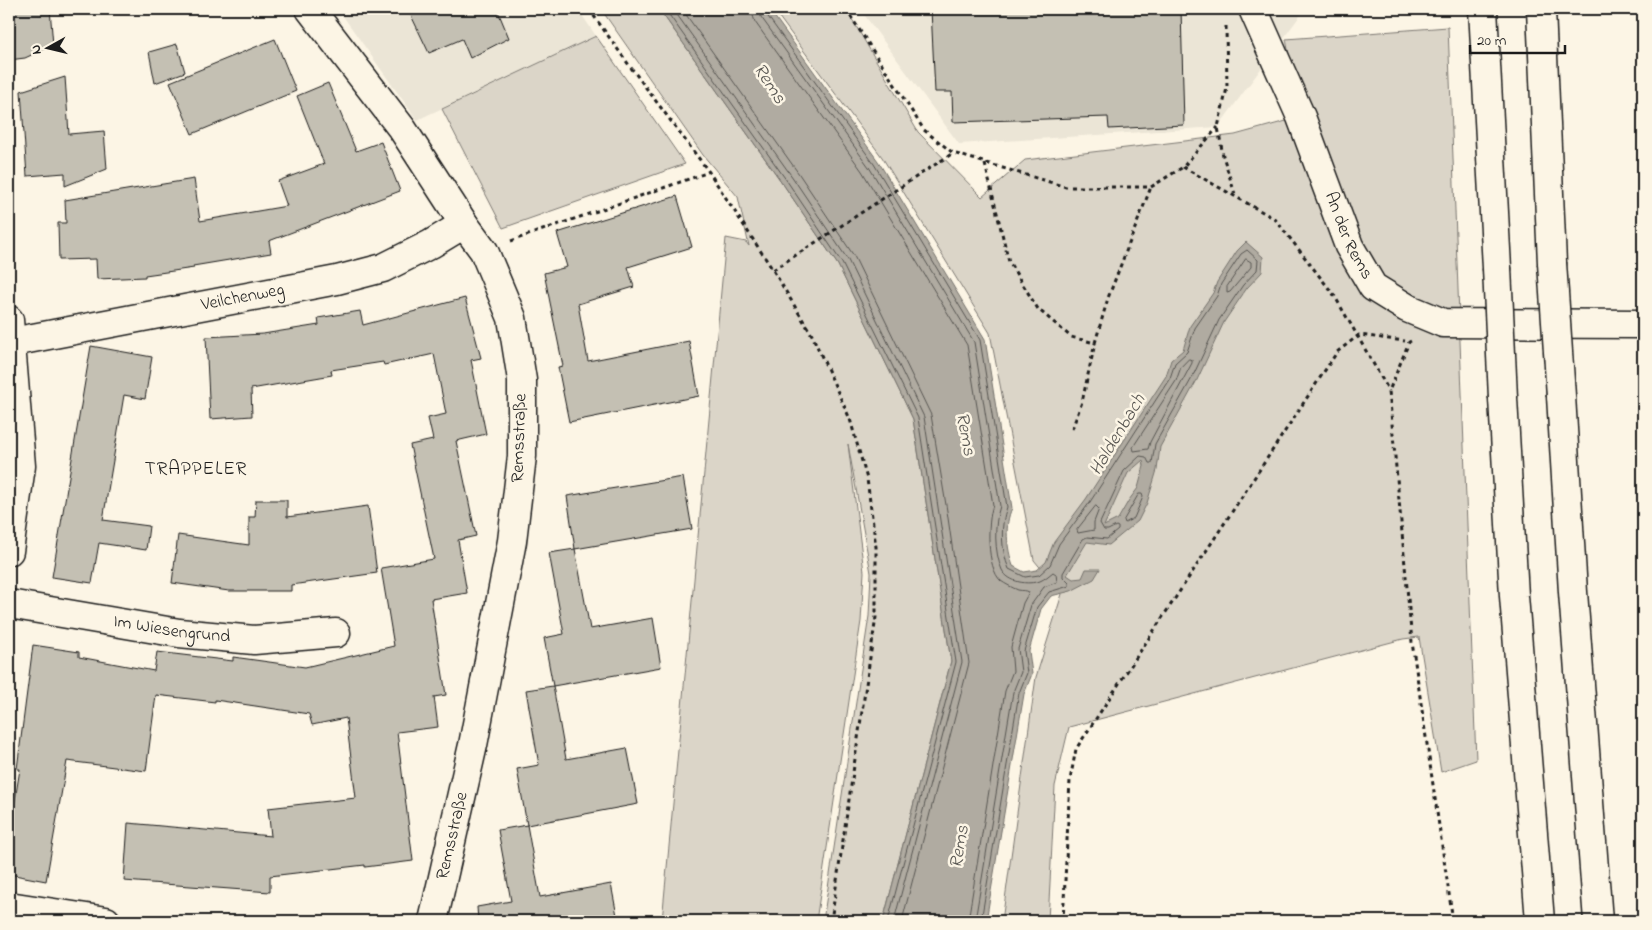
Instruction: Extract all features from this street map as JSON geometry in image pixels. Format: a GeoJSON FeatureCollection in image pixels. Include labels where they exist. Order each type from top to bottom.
{"type":"FeatureCollection","features":[{"type":"Feature","properties":{"kind":"main road","name":"Remsstraße"},"geometry":{"type":"LineString","coordinates":[[310,9],[403,130],[464,224],[484,251],[512,318],[522,380],[522,456],[512,541],[473,745],[433,921]]}},
{"type":"Feature","properties":{"kind":"main road","name":"An der Rems"},"geometry":{"type":"LineString","coordinates":[[1253,9],[1301,117],[1349,246],[1373,287],[1407,308],[1444,323],[1643,324]]}},
{"type":"Feature","properties":{"kind":"main road"},"geometry":{"type":"LineString","coordinates":[[1483,9],[1514,596],[1540,921]]}},
{"type":"Feature","properties":{"kind":"main road"},"geometry":{"type":"LineString","coordinates":[[1541,9],[1552,264],[1573,592],[1598,921]]}},
{"type":"Feature","properties":{"kind":"main road","name":"Veilchenweg"},"geometry":{"type":"LineString","coordinates":[[10,331],[337,280],[383,268],[431,244],[464,224]]}},
{"type":"Feature","properties":{"kind":"main road"},"geometry":{"type":"LineString","coordinates":[[9,551],[21,466],[10,331]]}},
{"type":"Feature","properties":{"kind":"main road","name":"Im Wiesengrund"},"geometry":{"type":"LineString","coordinates":[[9,604],[188,634],[254,640],[336,633]]}},
{"type":"Feature","properties":{"kind":"main road"},"geometry":{"type":"LineString","coordinates":[[9,906],[106,921]]}},
{"type":"Feature","properties":{"kind":"path"},"geometry":{"type":"LineString","coordinates":[[589,9],[709,172],[774,270],[812,335],[850,419],[868,479],[876,547],[876,618],[831,921]]}},
{"type":"Feature","properties":{"kind":"path"},"geometry":{"type":"LineString","coordinates":[[846,9],[924,130],[953,153],[985,164],[1066,188],[1151,187],[1183,167],[1218,127]]}},
{"type":"Feature","properties":{"kind":"path"},"geometry":{"type":"LineString","coordinates":[[1226,20],[1227,88],[1218,127],[1223,156],[1235,195]]}},
{"type":"Feature","properties":{"kind":"path"},"geometry":{"type":"LineString","coordinates":[[774,270],[953,153]]}},
{"type":"Feature","properties":{"kind":"path"},"geometry":{"type":"LineString","coordinates":[[985,164],[1009,262],[1038,309],[1071,337],[1095,343]]}},
{"type":"Feature","properties":{"kind":"path"},"geometry":{"type":"LineString","coordinates":[[1183,167],[1276,219],[1334,295],[1389,391],[1412,642],[1453,921]]}},
{"type":"Feature","properties":{"kind":"path"},"geometry":{"type":"LineString","coordinates":[[484,251],[709,172]]}},
{"type":"Feature","properties":{"kind":"path"},"geometry":{"type":"LineString","coordinates":[[1072,429],[1082,402],[1095,343],[1108,298],[1151,187]]}},
{"type":"Feature","properties":{"kind":"path"},"geometry":{"type":"LineString","coordinates":[[1063,921],[1070,780],[1076,749],[1337,352],[1359,336],[1409,342],[1444,323]]}},
{"type":"Feature","properties":{"kind":"path"},"geometry":{"type":"LineString","coordinates":[[1389,391],[1409,342]]}},
{"type":"Feature","properties":{"kind":"shaded area"},"geometry":{"type":"Polygon","coordinates":[[[338,9],[578,9],[596,36],[417,120],[338,9]]]}},
{"type":"Feature","properties":{"kind":"shaded area"},"geometry":{"type":"Polygon","coordinates":[[[601,9],[659,9],[838,265],[913,419],[951,661],[883,921],[823,921],[869,616],[871,573],[848,444],[864,572],[861,621],[816,921],[662,921],[726,238],[746,242],[749,246],[738,197],[703,155],[601,9]]]}},
{"type":"Feature","properties":{"kind":"shaded area"},"geometry":{"type":"Polygon","coordinates":[[[773,9],[846,9],[918,132],[982,197],[1025,160],[1235,135],[1301,117],[1286,39],[1448,27],[1476,760],[1441,772],[1419,637],[1403,639],[1069,727],[1055,786],[1048,921],[1002,921],[1036,677],[1062,594],[1034,560],[990,333],[882,157],[773,9]]]}},
{"type":"Feature","properties":{"kind":"shaded area"},"geometry":{"type":"Polygon","coordinates":[[[860,9],[1305,9],[1218,127],[959,144],[860,9]]]}},
{"type":"Feature","properties":{"kind":"shaded area"},"geometry":{"type":"Polygon","coordinates":[[[596,36],[685,164],[503,228],[442,109],[596,36]]]}},
{"type":"Feature","properties":{"kind":"water","name":"Rems"},"geometry":{"type":"Polygon","coordinates":[[[659,9],[769,9],[878,161],[985,339],[1012,508],[1007,529],[1009,552],[1013,566],[1024,572],[1037,570],[1046,562],[1054,542],[1086,499],[1166,376],[1171,360],[1183,350],[1190,326],[1213,293],[1217,282],[1237,251],[1246,242],[1263,257],[1262,272],[1247,288],[1224,322],[1197,380],[1160,447],[1157,470],[1147,503],[1138,521],[1109,545],[1087,542],[1067,575],[1073,579],[1082,578],[1086,569],[1100,569],[1094,579],[1071,591],[1051,596],[1041,609],[1029,651],[1032,674],[1024,694],[986,921],[883,921],[951,661],[913,419],[838,265],[659,9]],[[1143,460],[1128,473],[1104,526],[1118,519],[1138,488],[1144,466],[1143,460]]]}},
{"type":"Feature","properties":{"kind":"building"},"geometry":{"type":"Polygon","coordinates":[[[9,9],[50,9],[53,45],[25,58],[9,60],[9,9]]]}},
{"type":"Feature","properties":{"kind":"building"},"geometry":{"type":"Polygon","coordinates":[[[408,9],[497,9],[509,38],[470,58],[462,39],[429,53],[408,9]]]}},
{"type":"Feature","properties":{"kind":"building"},"geometry":{"type":"Polygon","coordinates":[[[931,9],[1037,9],[1038,12],[1181,9],[1184,125],[1109,129],[1108,117],[953,122],[952,92],[935,92],[931,9]]]}},
{"type":"Feature","properties":{"kind":"building"},"geometry":{"type":"Polygon","coordinates":[[[275,39],[296,91],[192,134],[170,82],[275,39]]]}},
{"type":"Feature","properties":{"kind":"building"},"geometry":{"type":"Polygon","coordinates":[[[177,44],[185,72],[155,83],[149,52],[177,44]]]}},
{"type":"Feature","properties":{"kind":"building"},"geometry":{"type":"Polygon","coordinates":[[[65,77],[69,134],[104,131],[107,169],[65,186],[65,173],[27,176],[21,91],[65,77]]]}},
{"type":"Feature","properties":{"kind":"building"},"geometry":{"type":"Polygon","coordinates":[[[328,83],[356,151],[381,142],[400,191],[269,241],[271,253],[193,266],[194,268],[145,275],[145,277],[97,279],[96,259],[59,260],[58,223],[66,223],[65,200],[194,179],[200,221],[287,206],[278,181],[324,164],[297,96],[328,83]]]}},
{"type":"Feature","properties":{"kind":"building"},"geometry":{"type":"Polygon","coordinates":[[[677,196],[692,247],[628,267],[634,287],[578,304],[588,361],[689,341],[699,396],[569,422],[558,367],[563,366],[544,273],[567,267],[557,233],[677,196]]]}},
{"type":"Feature","properties":{"kind":"building"},"geometry":{"type":"Polygon","coordinates":[[[465,298],[481,358],[471,360],[486,434],[456,441],[476,536],[458,540],[467,593],[431,599],[446,695],[434,697],[438,727],[397,732],[413,861],[270,876],[270,892],[124,881],[128,823],[271,836],[268,808],[356,798],[346,718],[312,725],[309,714],[215,700],[215,702],[156,695],[146,771],[67,761],[46,881],[9,874],[9,837],[20,769],[17,769],[33,645],[79,652],[79,657],[154,671],[157,652],[233,661],[233,657],[305,667],[394,646],[381,568],[434,559],[410,445],[433,440],[428,418],[446,414],[434,354],[384,365],[383,362],[331,370],[332,375],[251,389],[252,416],[210,419],[206,337],[263,334],[319,325],[318,318],[360,311],[363,325],[465,298]]]}},
{"type":"Feature","properties":{"kind":"building"},"geometry":{"type":"Polygon","coordinates":[[[91,346],[152,357],[145,399],[124,395],[103,520],[149,526],[146,550],[99,543],[92,583],[52,577],[91,346]]]}},
{"type":"Feature","properties":{"kind":"building"},"geometry":{"type":"Polygon","coordinates":[[[683,477],[692,529],[575,549],[567,496],[683,477]]]}},
{"type":"Feature","properties":{"kind":"building"},"geometry":{"type":"Polygon","coordinates":[[[256,500],[287,500],[287,517],[368,506],[377,573],[291,585],[291,591],[229,591],[172,583],[178,535],[249,545],[249,517],[255,517],[256,500]]]}},
{"type":"Feature","properties":{"kind":"building"},"geometry":{"type":"Polygon","coordinates":[[[575,549],[590,629],[653,618],[661,667],[553,686],[544,638],[564,634],[549,553],[575,549]]]}},
{"type":"Feature","properties":{"kind":"building"},"geometry":{"type":"Polygon","coordinates":[[[553,686],[566,759],[627,748],[638,804],[527,825],[517,769],[539,765],[526,690],[553,686]]]}},
{"type":"Feature","properties":{"kind":"building"},"geometry":{"type":"Polygon","coordinates":[[[527,825],[540,897],[611,884],[618,921],[478,921],[477,907],[511,901],[498,830],[527,825]]]}},
{"type":"Feature","properties":{"kind":"district","name":"TRAPPELER"},"geometry":{"type":"Point","coordinates":[196,469]}},
{"type":"Feature","properties":{"kind":"water label","name":"Haldenbach"},"geometry":{"type":"Point","coordinates":[1118,435]}}]}
